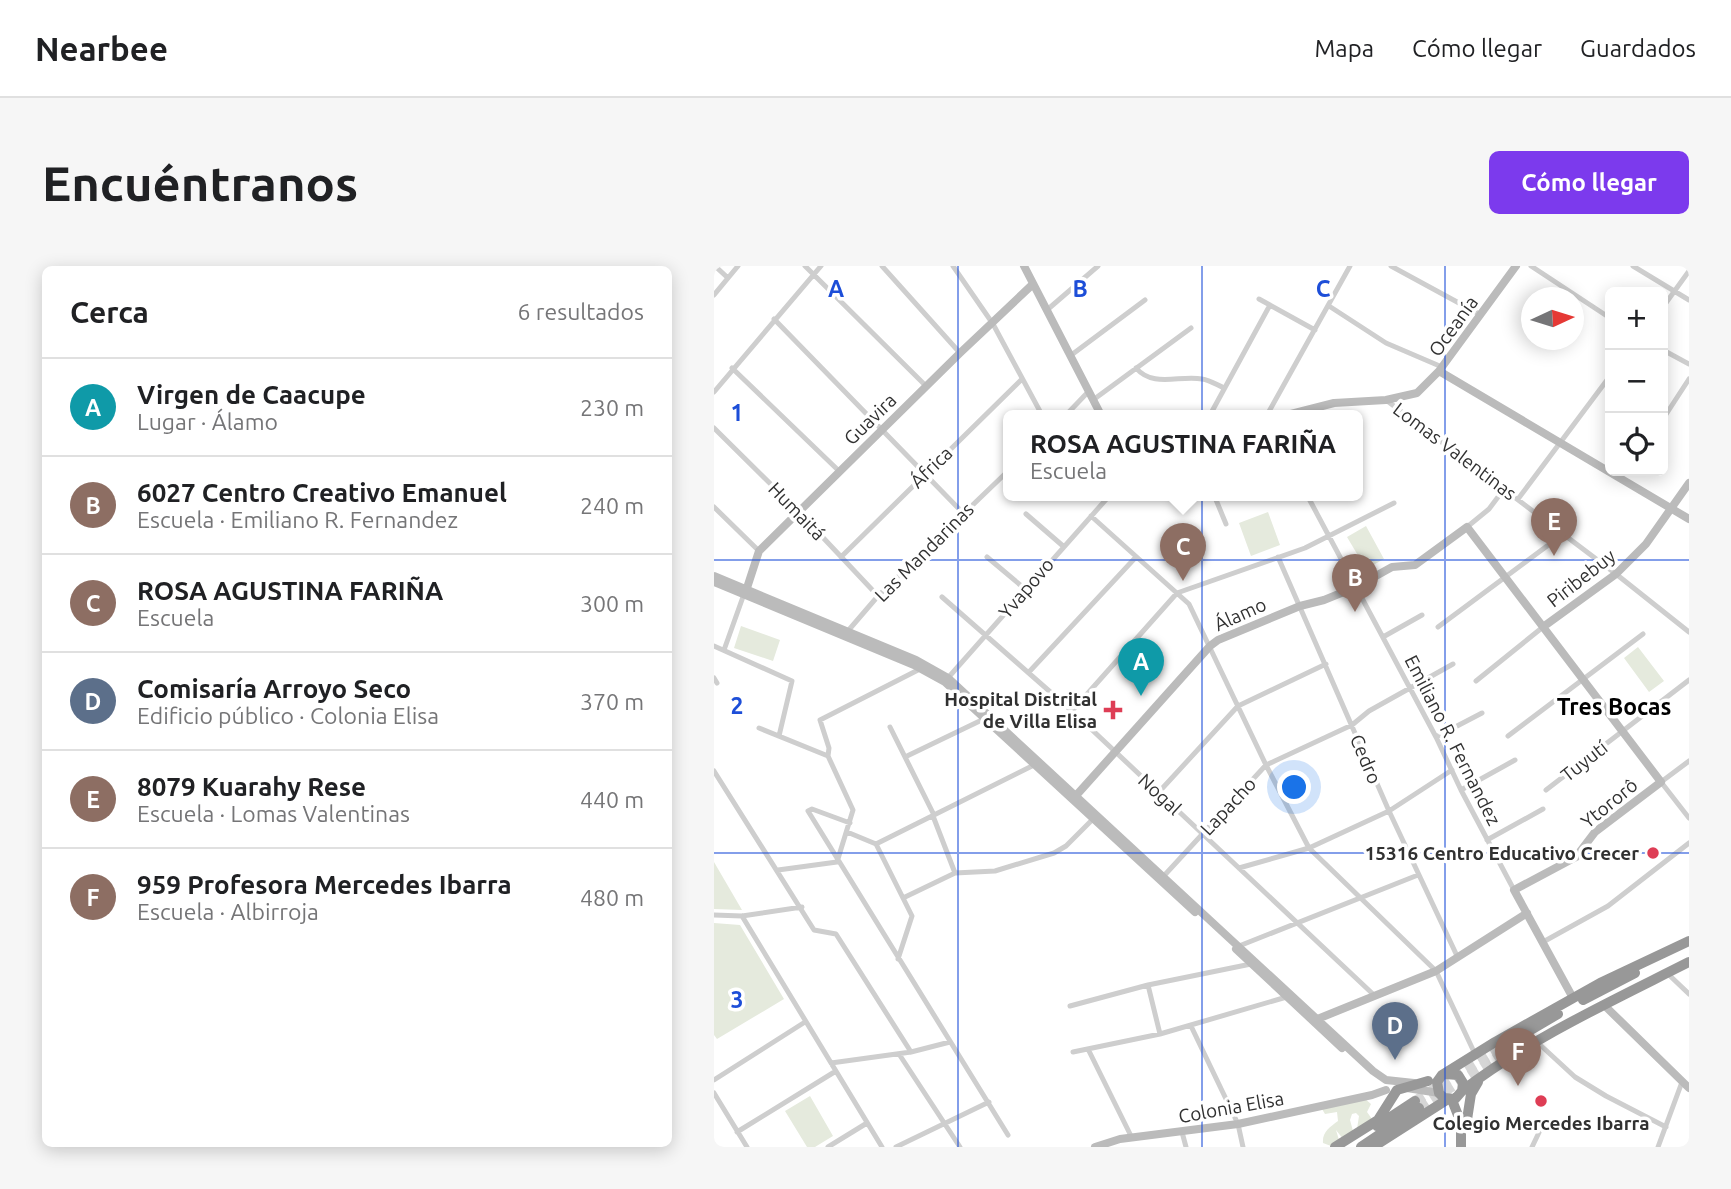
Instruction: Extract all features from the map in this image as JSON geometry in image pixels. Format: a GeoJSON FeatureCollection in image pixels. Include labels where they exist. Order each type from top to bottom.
{"type":"FeatureCollection","features":[{"type":"Feature","properties":{"kind":"highway"},"geometry":{"type":"LineString","coordinates":[[1482,1076],[1471,1094],[1466,1126],[1466,1109],[1437,1086],[1442,1076],[1573,998],[1689,941]]}},
{"type":"Feature","properties":{"kind":"highway"},"geometry":{"type":"LineString","coordinates":[[1689,947],[1576,1003],[1509,1046],[1689,956]]}},
{"type":"Feature","properties":{"kind":"highway"},"geometry":{"type":"LineString","coordinates":[[1373,1147],[1537,1042],[1689,962]]}},
{"type":"Feature","properties":{"kind":"highway"},"geometry":{"type":"LineString","coordinates":[[1442,1076],[1458,1075],[1463,1083],[1452,1096]]}},
{"type":"Feature","properties":{"kind":"highway"},"geometry":{"type":"LineString","coordinates":[[1335,1147],[1378,1120],[1396,1091],[1428,1081]]}},
{"type":"Feature","properties":{"kind":"highway"},"geometry":{"type":"LineString","coordinates":[[1452,1096],[1461,1123],[1461,1147]]}},
{"type":"Feature","properties":{"kind":"highway"},"geometry":{"type":"LineString","coordinates":[[1346,1147],[1417,1104],[1361,1147]]}},
{"type":"Feature","properties":{"kind":"highway"},"geometry":{"type":"LineString","coordinates":[[1437,1106],[1447,1106],[1459,1116]]}},
{"type":"Feature","properties":{"kind":"street"},"geometry":{"type":"LineString","coordinates":[[715,266],[729,278]]}},
{"type":"Feature","properties":{"kind":"street"},"geometry":{"type":"LineString","coordinates":[[714,295],[738,266]]}},
{"type":"Feature","properties":{"kind":"street"},"geometry":{"type":"LineString","coordinates":[[805,266],[926,386]]}},
{"type":"Feature","properties":{"kind":"street"},"geometry":{"type":"LineString","coordinates":[[714,392],[821,266]]}},
{"type":"Feature","properties":{"kind":"street"},"geometry":{"type":"LineString","coordinates":[[882,266],[960,353]]}},
{"type":"Feature","properties":{"kind":"street"},"geometry":{"type":"LineString","coordinates":[[953,266],[993,324],[1039,410]]}},
{"type":"Feature","properties":{"kind":"street"},"geometry":{"type":"LineString","coordinates":[[1024,266],[1098,410]]}},
{"type":"Feature","properties":{"kind":"street"},"geometry":{"type":"LineString","coordinates":[[1047,310],[1098,266]]}},
{"type":"Feature","properties":{"kind":"street"},"geometry":{"type":"LineString","coordinates":[[1270,410],[1350,266]]}},
{"type":"Feature","properties":{"kind":"street"},"geometry":{"type":"LineString","coordinates":[[1391,266],[1481,315]]}},
{"type":"Feature","properties":{"kind":"street","name":"Oceanía"},"geometry":{"type":"LineString","coordinates":[[1307,410],[1334,403],[1386,400],[1417,393],[1440,369],[1516,266]]}},
{"type":"Feature","properties":{"kind":"street"},"geometry":{"type":"LineString","coordinates":[[1531,266],[1605,315]]}},
{"type":"Feature","properties":{"kind":"street"},"geometry":{"type":"LineString","coordinates":[[1633,266],[1689,300]]}},
{"type":"Feature","properties":{"kind":"street"},"geometry":{"type":"LineString","coordinates":[[1668,301],[1689,271]]}},
{"type":"Feature","properties":{"kind":"street","name":"Guavira"},"geometry":{"type":"LineString","coordinates":[[745,592],[759,551],[1033,284]]}},
{"type":"Feature","properties":{"kind":"street"},"geometry":{"type":"LineString","coordinates":[[1259,299],[1315,330]]}},
{"type":"Feature","properties":{"kind":"street"},"geometry":{"type":"LineString","coordinates":[[1070,356],[1145,300]]}},
{"type":"Feature","properties":{"kind":"street"},"geometry":{"type":"LineString","coordinates":[[1213,410],[1270,305]]}},
{"type":"Feature","properties":{"kind":"street"},"geometry":{"type":"LineString","coordinates":[[1329,306],[1386,343],[1440,369],[1689,519]]}},
{"type":"Feature","properties":{"kind":"street"},"geometry":{"type":"LineString","coordinates":[[774,319],[963,513]]}},
{"type":"Feature","properties":{"kind":"street"},"geometry":{"type":"LineString","coordinates":[[1073,410],[1191,328]]}},
{"type":"Feature","properties":{"kind":"street"},"geometry":{"type":"LineString","coordinates":[[1668,353],[1689,364]]}},
{"type":"Feature","properties":{"kind":"street"},"geometry":{"type":"LineString","coordinates":[[732,368],[839,471]]}},
{"type":"Feature","properties":{"kind":"street"},"geometry":{"type":"LineString","coordinates":[[1136,368],[1153,380],[1202,379],[1224,388]]}},
{"type":"Feature","properties":{"kind":"street","name":"África"},"geometry":{"type":"LineString","coordinates":[[841,556],[1023,379]]}},
{"type":"Feature","properties":{"kind":"street"},"geometry":{"type":"LineString","coordinates":[[1667,413],[1689,379]]}},
{"type":"Feature","properties":{"kind":"street"},"geometry":{"type":"LineString","coordinates":[[1518,499],[1605,383]]}},
{"type":"Feature","properties":{"kind":"street","name":"Lomas Valentinas"},"geometry":{"type":"LineString","coordinates":[[1386,400],[1689,632]]}},
{"type":"Feature","properties":{"kind":"street","name":"Humaitá"},"geometry":{"type":"LineString","coordinates":[[714,428],[798,511],[878,596]]}},
{"type":"Feature","properties":{"kind":"street","name":"Las Mandarinas"},"geometry":{"type":"LineString","coordinates":[[845,634],[878,596],[1003,476]]}},
{"type":"Feature","properties":{"kind":"street","name":"Piribebuy"},"geometry":{"type":"LineString","coordinates":[[1476,681],[1616,574],[1646,544],[1689,483]]}},
{"type":"Feature","properties":{"kind":"street"},"geometry":{"type":"LineString","coordinates":[[1504,489],[1489,509],[1467,527],[1689,817]]}},
{"type":"Feature","properties":{"kind":"street","name":"Yvapovo"},"geometry":{"type":"LineString","coordinates":[[947,680],[1105,501]]}},
{"type":"Feature","properties":{"kind":"street"},"geometry":{"type":"LineString","coordinates":[[1217,501],[1226,524]]}},
{"type":"Feature","properties":{"kind":"street","name":"Emiliano R. Fernandez"},"geometry":{"type":"LineString","coordinates":[[1310,501],[1436,737],[1487,840],[1573,998]]}},
{"type":"Feature","properties":{"kind":"street"},"geometry":{"type":"LineString","coordinates":[[1072,711],[1177,593],[1329,537],[1394,503]]}},
{"type":"Feature","properties":{"kind":"street"},"geometry":{"type":"LineString","coordinates":[[714,507],[759,551]]}},
{"type":"Feature","properties":{"kind":"street"},"geometry":{"type":"LineString","coordinates":[[1026,514],[1063,546]]}},
{"type":"Feature","properties":{"kind":"street"},"geometry":{"type":"LineString","coordinates":[[1091,516],[1189,604],[1309,848],[1436,971],[1475,1054]]}},
{"type":"Feature","properties":{"kind":"street","name":"Álamo"},"geometry":{"type":"LineString","coordinates":[[1074,796],[1218,640],[1300,606],[1356,587],[1392,568],[1415,565],[1467,527]]}},
{"type":"Feature","properties":{"kind":"street"},"geometry":{"type":"LineString","coordinates":[[1438,627],[1547,546]]}},
{"type":"Feature","properties":{"kind":"street"},"geometry":{"type":"LineString","coordinates":[[987,556],[1025,589]]}},
{"type":"Feature","properties":{"kind":"street"},"geometry":{"type":"LineString","coordinates":[[1029,672],[1136,557]]}},
{"type":"Feature","properties":{"kind":"street","name":"Cedro"},"geometry":{"type":"LineString","coordinates":[[1278,557],[1389,811],[1458,958]]}},
{"type":"Feature","properties":{"kind":"street"},"geometry":{"type":"LineString","coordinates":[[714,576],[745,592],[923,666],[947,680],[1365,1064],[1386,1080],[1400,1083],[1428,1081],[1442,1076]]}},
{"type":"Feature","properties":{"kind":"street"},"geometry":{"type":"LineString","coordinates":[[714,582],[745,592]]}},
{"type":"Feature","properties":{"kind":"street"},"geometry":{"type":"LineString","coordinates":[[724,650],[745,592]]}},
{"type":"Feature","properties":{"kind":"street","name":"Nogal"},"geometry":{"type":"LineString","coordinates":[[942,597],[1072,711],[1375,996]]}},
{"type":"Feature","properties":{"kind":"street"},"geometry":{"type":"LineString","coordinates":[[1383,637],[1422,615]]}},
{"type":"Feature","properties":{"kind":"street"},"geometry":{"type":"LineString","coordinates":[[1508,736],[1643,634]]}},
{"type":"Feature","properties":{"kind":"street"},"geometry":{"type":"LineString","coordinates":[[714,646],[792,681],[779,736]]}},
{"type":"Feature","properties":{"kind":"street"},"geometry":{"type":"LineString","coordinates":[[1158,793],[1238,706],[1326,664]]}},
{"type":"Feature","properties":{"kind":"street","name":"Lapacho"},"geometry":{"type":"LineString","coordinates":[[1162,877],[1266,765],[1352,724],[1408,688],[1453,664]]}},
{"type":"Feature","properties":{"kind":"street"},"geometry":{"type":"LineString","coordinates":[[837,862],[853,810],[828,756],[819,722],[821,718],[923,666]]}},
{"type":"Feature","properties":{"kind":"street","name":"Tuyutí"},"geometry":{"type":"LineString","coordinates":[[1546,790],[1689,680]]}},
{"type":"Feature","properties":{"kind":"street"},"geometry":{"type":"LineString","coordinates":[[1436,737],[1482,713]]}},
{"type":"Feature","properties":{"kind":"street"},"geometry":{"type":"LineString","coordinates":[[905,757],[988,717]]}},
{"type":"Feature","properties":{"kind":"street"},"geometry":{"type":"LineString","coordinates":[[890,727],[933,815],[955,873]]}},
{"type":"Feature","properties":{"kind":"street"},"geometry":{"type":"LineString","coordinates":[[759,728],[828,756]]}},
{"type":"Feature","properties":{"kind":"street"},"geometry":{"type":"LineString","coordinates":[[1461,790],[1515,760]]}},
{"type":"Feature","properties":{"kind":"street","name":"Ytororô"},"geometry":{"type":"LineString","coordinates":[[1514,890],[1576,857],[1595,832],[1689,761]]}},
{"type":"Feature","properties":{"kind":"street"},"geometry":{"type":"LineString","coordinates":[[876,844],[1038,763]]}},
{"type":"Feature","properties":{"kind":"street"},"geometry":{"type":"LineString","coordinates":[[1239,868],[1309,848],[1389,811],[1452,770]]}},
{"type":"Feature","properties":{"kind":"street"},"geometry":{"type":"LineString","coordinates":[[714,771],[816,932],[836,934],[911,1052]]}},
{"type":"Feature","properties":{"kind":"street"},"geometry":{"type":"LineString","coordinates":[[1074,796],[1094,818],[1239,946],[1249,959]]}},
{"type":"Feature","properties":{"kind":"street"},"geometry":{"type":"LineString","coordinates":[[1487,840],[1543,809]]}},
{"type":"Feature","properties":{"kind":"street"},"geometry":{"type":"LineString","coordinates":[[850,823],[808,810],[837,862],[989,1102],[1007,1135]]}},
{"type":"Feature","properties":{"kind":"street"},"geometry":{"type":"LineString","coordinates":[[903,898],[955,873],[995,871],[1054,853],[1066,846],[1094,818]]}},
{"type":"Feature","properties":{"kind":"street"},"geometry":{"type":"LineString","coordinates":[[847,832],[876,844],[912,916],[898,958]]}},
{"type":"Feature","properties":{"kind":"street"},"geometry":{"type":"LineString","coordinates":[[1543,942],[1608,906],[1689,844]]}},
{"type":"Feature","properties":{"kind":"street"},"geometry":{"type":"LineString","coordinates":[[778,870],[837,862]]}},
{"type":"Feature","properties":{"kind":"street"},"geometry":{"type":"LineString","coordinates":[[1239,946],[1418,875]]}},
{"type":"Feature","properties":{"kind":"street"},"geometry":{"type":"LineString","coordinates":[[714,915],[741,916],[802,907]]}},
{"type":"Feature","properties":{"kind":"street"},"geometry":{"type":"LineString","coordinates":[[1316,1020],[1436,971],[1527,913]]}},
{"type":"Feature","properties":{"kind":"street"},"geometry":{"type":"LineString","coordinates":[[741,916],[881,1147]]}},
{"type":"Feature","properties":{"kind":"street"},"geometry":{"type":"LineString","coordinates":[[1070,1006],[1249,959]]}},
{"type":"Feature","properties":{"kind":"street"},"geometry":{"type":"LineString","coordinates":[[1667,973],[1689,994]]}},
{"type":"Feature","properties":{"kind":"street"},"geometry":{"type":"LineString","coordinates":[[1148,985],[1160,1034]]}},
{"type":"Feature","properties":{"kind":"street"},"geometry":{"type":"LineString","coordinates":[[1073,1052],[1191,1026],[1290,996]]}},
{"type":"Feature","properties":{"kind":"street"},"geometry":{"type":"LineString","coordinates":[[1604,1005],[1686,1085],[1658,1147]]}},
{"type":"Feature","properties":{"kind":"street"},"geometry":{"type":"LineString","coordinates":[[1316,1020],[1385,1087],[1452,1096]]}},
{"type":"Feature","properties":{"kind":"street"},"geometry":{"type":"LineString","coordinates":[[714,1080],[806,1022]]}},
{"type":"Feature","properties":{"kind":"street"},"geometry":{"type":"LineString","coordinates":[[1191,1026],[1238,1124],[1243,1147]]}},
{"type":"Feature","properties":{"kind":"street"},"geometry":{"type":"LineString","coordinates":[[831,1063],[911,1052],[950,1042]]}},
{"type":"Feature","properties":{"kind":"street"},"geometry":{"type":"LineString","coordinates":[[1537,1042],[1575,1077],[1605,1096],[1666,1127]]}},
{"type":"Feature","properties":{"kind":"street"},"geometry":{"type":"LineString","coordinates":[[1088,1049],[1132,1138]]}},
{"type":"Feature","properties":{"kind":"street"},"geometry":{"type":"LineString","coordinates":[[899,1054],[960,1147]]}},
{"type":"Feature","properties":{"kind":"street"},"geometry":{"type":"LineString","coordinates":[[737,1132],[835,1071]]}},
{"type":"Feature","properties":{"kind":"street"},"geometry":{"type":"LineString","coordinates":[[1385,1087],[1386,1106]]}},
{"type":"Feature","properties":{"kind":"street","name":"Colonia Elisa"},"geometry":{"type":"LineString","coordinates":[[1095,1147],[1110,1141],[1238,1124],[1372,1095],[1385,1087]]}},
{"type":"Feature","properties":{"kind":"street"},"geometry":{"type":"LineString","coordinates":[[714,1093],[747,1147]]}},
{"type":"Feature","properties":{"kind":"street"},"geometry":{"type":"LineString","coordinates":[[1372,1095],[1386,1106]]}},
{"type":"Feature","properties":{"kind":"street"},"geometry":{"type":"LineString","coordinates":[[896,1147],[989,1102]]}},
{"type":"Feature","properties":{"kind":"street"},"geometry":{"type":"LineString","coordinates":[[828,1147],[867,1123]]}},
{"type":"Feature","properties":{"kind":"street"},"geometry":{"type":"LineString","coordinates":[[1532,1147],[1543,1124]]}},
{"type":"Feature","properties":{"kind":"street"},"geometry":{"type":"LineString","coordinates":[[1182,1132],[1186,1147]]}},
{"type":"Feature","properties":{"kind":"shaded area"},"geometry":{"type":"Polygon","coordinates":[[[1268,512],[1280,545],[1251,556],[1239,523],[1268,512]]]}},
{"type":"Feature","properties":{"kind":"shaded area"},"geometry":{"type":"Polygon","coordinates":[[[1366,526],[1384,559],[1366,569],[1347,537],[1366,526]]]}},
{"type":"Feature","properties":{"kind":"shaded area"},"geometry":{"type":"Polygon","coordinates":[[[741,626],[780,640],[773,661],[734,648],[741,626]]]}},
{"type":"Feature","properties":{"kind":"shaded area"},"geometry":{"type":"Polygon","coordinates":[[[1638,647],[1664,681],[1649,692],[1624,658],[1638,647]]]}},
{"type":"Feature","properties":{"kind":"shaded area"},"geometry":{"type":"Polygon","coordinates":[[[714,862],[742,910],[714,909],[714,862]]]}},
{"type":"Feature","properties":{"kind":"shaded area"},"geometry":{"type":"Polygon","coordinates":[[[714,923],[740,925],[784,999],[717,1039],[714,1035],[714,923]]]}},
{"type":"Feature","properties":{"kind":"shaded area"},"geometry":{"type":"Polygon","coordinates":[[[810,1096],[833,1136],[815,1147],[807,1147],[785,1111],[810,1096]]]}},
{"type":"Feature","properties":{"kind":"shaded area"},"geometry":{"type":"Polygon","coordinates":[[[1364,1098],[1371,1104],[1367,1112],[1372,1119],[1357,1129],[1359,1116],[1352,1114],[1350,1120],[1353,1131],[1343,1139],[1336,1130],[1339,1140],[1331,1146],[1323,1143],[1325,1133],[1338,1121],[1337,1112],[1325,1114],[1322,1109],[1364,1098]]]}},
{"type":"Feature","properties":{"kind":"tunnel"},"geometry":{"type":"LineString","coordinates":[[1415,1101],[1507,1044]]}},
{"type":"Feature","properties":{"kind":"tunnel"},"geometry":{"type":"LineString","coordinates":[[1419,1108],[1498,1057]]}},
{"type":"Feature","properties":{"kind":"place","name":"8079 Kuarahy Rese"},"geometry":{"type":"Point","coordinates":[1554,556]}},
{"type":"Feature","properties":{"kind":"place","name":"ROSA AGUSTINA FARIÑA"},"geometry":{"type":"Point","coordinates":[1183,581]}},
{"type":"Feature","properties":{"kind":"place","name":"6027 Centro Creativo Emanuel"},"geometry":{"type":"Point","coordinates":[1355,612]}},
{"type":"Feature","properties":{"kind":"place","name":"Virgen de Caacupe"},"geometry":{"type":"Point","coordinates":[1141,696]}},
{"type":"Feature","properties":{"kind":"place","name":"Hospital Distrital de Villa Elisa"},"geometry":{"type":"Point","coordinates":[1113,710]}},
{"type":"Feature","properties":{"kind":"place","name":"15316 Centro Educativo Crecer"},"geometry":{"type":"Point","coordinates":[1653,853]}},
{"type":"Feature","properties":{"kind":"place","name":"Comisaría Arroyo Seco"},"geometry":{"type":"Point","coordinates":[1395,1060]}},
{"type":"Feature","properties":{"kind":"place","name":"959 Profesora Mercedes Ibarra"},"geometry":{"type":"Point","coordinates":[1518,1086]}},
{"type":"Feature","properties":{"kind":"place","name":"Colegio Mercedes Ibarra"},"geometry":{"type":"Point","coordinates":[1541,1101]}},
{"type":"Feature","properties":{"kind":"district","name":"Tres Bocas"},"geometry":{"type":"Point","coordinates":[1614,706]}}]}
